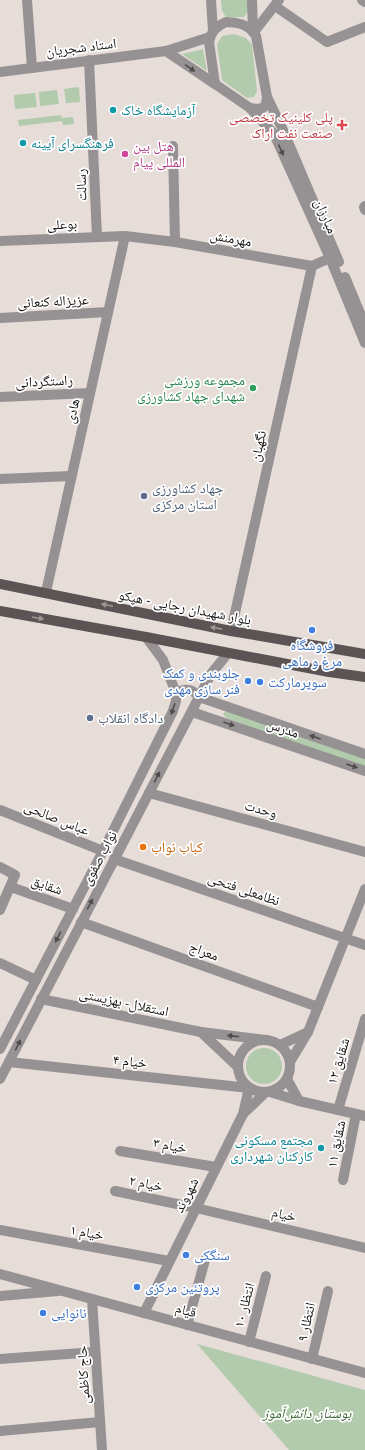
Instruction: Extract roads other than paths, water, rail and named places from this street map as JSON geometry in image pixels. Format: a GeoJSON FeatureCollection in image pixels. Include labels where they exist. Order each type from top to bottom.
{"type":"FeatureCollection","features":[{"type":"Feature","properties":{"kind":"main road","name":"بلوار شهیدان رجایی - هپکو"},"geometry":{"type":"LineString","coordinates":[[0,584],[46,592],[231,631],[365,654]]}},
{"type":"Feature","properties":{"kind":"main road"},"geometry":{"type":"LineString","coordinates":[[0,611],[329,672],[365,677]]}},
{"type":"Feature","properties":{"kind":"street"},"geometry":{"type":"LineString","coordinates":[[27,0],[32,68]]}},
{"type":"Feature","properties":{"kind":"street"},"geometry":{"type":"LineString","coordinates":[[212,0],[212,34],[210,42],[215,84]]}},
{"type":"Feature","properties":{"kind":"street"},"geometry":{"type":"LineString","coordinates":[[252,0],[254,32]]}},
{"type":"Feature","properties":{"kind":"street"},"geometry":{"type":"LineString","coordinates":[[254,32],[277,3],[327,42],[365,27]]}},
{"type":"Feature","properties":{"kind":"street","name":"استاد شجریان"},"geometry":{"type":"LineString","coordinates":[[0,72],[166,51],[212,34],[218,25],[226,22],[236,22],[246,26],[254,32]]}},
{"type":"Feature","properties":{"kind":"street","name":"مبارزان"},"geometry":{"type":"LineString","coordinates":[[254,32],[267,97],[286,137],[365,324]]}},
{"type":"Feature","properties":{"kind":"street","name":"مبارزان"},"geometry":{"type":"LineString","coordinates":[[166,51],[250,108],[274,134],[330,258],[365,343]]}},
{"type":"Feature","properties":{"kind":"street","name":"رسالت"},"geometry":{"type":"LineString","coordinates":[[89,60],[97,237]]}},
{"type":"Feature","properties":{"kind":"street"},"geometry":{"type":"LineString","coordinates":[[250,108],[263,108],[266,104],[267,97]]}},
{"type":"Feature","properties":{"kind":"street"},"geometry":{"type":"LineString","coordinates":[[173,146],[175,242]]}},
{"type":"Feature","properties":{"kind":"street","name":"بوعلی"},"geometry":{"type":"LineString","coordinates":[[0,241],[125,236]]}},
{"type":"Feature","properties":{"kind":"street","name":"مهرمنش"},"geometry":{"type":"LineString","coordinates":[[125,236],[175,242],[312,266]]}},
{"type":"Feature","properties":{"kind":"street","name":"هادی"},"geometry":{"type":"LineString","coordinates":[[46,592],[125,236]]}},
{"type":"Feature","properties":{"kind":"street"},"geometry":{"type":"LineString","coordinates":[[312,266],[330,258]]}},
{"type":"Feature","properties":{"kind":"street","name":"نگهبان"},"geometry":{"type":"LineString","coordinates":[[231,631],[312,266]]}},
{"type":"Feature","properties":{"kind":"street","name":"عزیزاله کنعانی"},"geometry":{"type":"LineString","coordinates":[[0,318],[108,312]]}},
{"type":"Feature","properties":{"kind":"street","name":"راستگردانی"},"geometry":{"type":"LineString","coordinates":[[0,397],[90,393]]}},
{"type":"Feature","properties":{"kind":"street"},"geometry":{"type":"LineString","coordinates":[[0,479],[71,476]]}},
{"type":"Feature","properties":{"kind":"street"},"geometry":{"type":"LineString","coordinates":[[146,637],[163,660],[176,693]]}},
{"type":"Feature","properties":{"kind":"street","name":"نواب صفوی"},"geometry":{"type":"LineString","coordinates":[[0,1080],[211,674],[228,653]]}},
{"type":"Feature","properties":{"kind":"street","name":"مدرس"},"geometry":{"type":"LineString","coordinates":[[176,693],[182,690],[193,691],[199,697],[365,754]]}},
{"type":"Feature","properties":{"kind":"street","name":"نواب صفوی"},"geometry":{"type":"LineString","coordinates":[[0,1047],[103,851],[173,711],[176,701],[176,693]]}},
{"type":"Feature","properties":{"kind":"street","name":"مدرس"},"geometry":{"type":"LineString","coordinates":[[192,712],[365,771]]}},
{"type":"Feature","properties":{"kind":"street","name":"وحدت"},"geometry":{"type":"LineString","coordinates":[[149,793],[365,852]]}},
{"type":"Feature","properties":{"kind":"street","name":"عباس صالحی"},"geometry":{"type":"LineString","coordinates":[[0,810],[103,851]]}},
{"type":"Feature","properties":{"kind":"street","name":"نظامعلی فتحی"},"geometry":{"type":"LineString","coordinates":[[114,859],[365,945]]}},
{"type":"Feature","properties":{"kind":"street","name":"شقایق"},"geometry":{"type":"LineString","coordinates":[[0,867],[15,875],[0,910]]}},
{"type":"Feature","properties":{"kind":"street","name":"شقایق"},"geometry":{"type":"LineString","coordinates":[[11,887],[73,909]]}},
{"type":"Feature","properties":{"kind":"street"},"geometry":{"type":"LineString","coordinates":[[290,1062],[308,1032],[365,889]]}},
{"type":"Feature","properties":{"kind":"street","name":"معراج"},"geometry":{"type":"LineString","coordinates":[[81,922],[318,1007]]}},
{"type":"Feature","properties":{"kind":"street"},"geometry":{"type":"LineString","coordinates":[[0,963],[36,980]]}},
{"type":"Feature","properties":{"kind":"street","name":"استقلال- بهزیستی"},"geometry":{"type":"LineString","coordinates":[[41,999],[200,1032],[266,1040]]}},
{"type":"Feature","properties":{"kind":"street","name":"شقایق ۱۲"},"geometry":{"type":"LineString","coordinates":[[338,1110],[365,1019]]}},
{"type":"Feature","properties":{"kind":"street"},"geometry":{"type":"LineString","coordinates":[[200,1032],[237,1066]]}},
{"type":"Feature","properties":{"kind":"street"},"geometry":{"type":"LineString","coordinates":[[280,1045],[308,1032]]}},
{"type":"Feature","properties":{"kind":"street"},"geometry":{"type":"LineString","coordinates":[[243,1114],[268,1092],[283,1085],[290,1071],[290,1062],[285,1050],[274,1041],[266,1040],[257,1040],[250,1044],[243,1050],[239,1057],[237,1066],[239,1074],[242,1082],[249,1088],[256,1092],[268,1092],[299,1101],[361,1115]]}},
{"type":"Feature","properties":{"kind":"street","name":"خیام ۴"},"geometry":{"type":"LineString","coordinates":[[9,1062],[249,1088]]}},
{"type":"Feature","properties":{"kind":"street"},"geometry":{"type":"LineString","coordinates":[[287,1079],[299,1101]]}},
{"type":"Feature","properties":{"kind":"street","name":"شهروند"},"geometry":{"type":"LineString","coordinates":[[144,1313],[243,1114],[249,1088]]}},
{"type":"Feature","properties":{"kind":"street","name":"شقایق ۱۱"},"geometry":{"type":"LineString","coordinates":[[343,1180],[361,1115]]}},
{"type":"Feature","properties":{"kind":"street","name":"خیام ۳"},"geometry":{"type":"LineString","coordinates":[[120,1151],[216,1167]]}},
{"type":"Feature","properties":{"kind":"street","name":"خیام ۲"},"geometry":{"type":"LineString","coordinates":[[115,1192],[196,1208]]}},
{"type":"Feature","properties":{"kind":"street","name":"خیام"},"geometry":{"type":"LineString","coordinates":[[196,1208],[365,1248]]}},
{"type":"Feature","properties":{"kind":"street","name":"خیام ۱"},"geometry":{"type":"LineString","coordinates":[[0,1230],[169,1261]]}},
{"type":"Feature","properties":{"kind":"street"},"geometry":{"type":"LineString","coordinates":[[187,1324],[205,1260]]}},
{"type":"Feature","properties":{"kind":"street","name":"قیام"},"geometry":{"type":"LineString","coordinates":[[0,1274],[365,1373]]}},
{"type":"Feature","properties":{"kind":"street","name":"انتظار ۱۰"},"geometry":{"type":"LineString","coordinates":[[249,1342],[266,1276]]}},
{"type":"Feature","properties":{"kind":"street"},"geometry":{"type":"LineString","coordinates":[[0,1296],[61,1290]]}},
{"type":"Feature","properties":{"kind":"street","name":"انتظار ۹"},"geometry":{"type":"LineString","coordinates":[[312,1359],[328,1291]]}},
{"type":"Feature","properties":{"kind":"street","name":"حاج کاظمی"},"geometry":{"type":"LineString","coordinates":[[92,1299],[102,1450]]}},
{"type":"Feature","properties":{"kind":"street"},"geometry":{"type":"LineString","coordinates":[[0,1359],[95,1352]]}},
{"type":"Feature","properties":{"kind":"street"},"geometry":{"type":"LineString","coordinates":[[0,1431],[100,1422]]}},
{"type":"Feature","properties":{"kind":"place","name":"آزمایشگاه خاک"},"geometry":{"type":"Point","coordinates":[113,110]}},
{"type":"Feature","properties":{"kind":"place","name":"پلی کلینیک تخصصی صنعت نفت اراک"},"geometry":{"type":"Point","coordinates":[342,125]}},
{"type":"Feature","properties":{"kind":"place","name":"فرهنگسرای آیینه"},"geometry":{"type":"Point","coordinates":[23,143]}},
{"type":"Feature","properties":{"kind":"place","name":"هتل بین المللی پیام"},"geometry":{"type":"Point","coordinates":[125,154]}},
{"type":"Feature","properties":{"kind":"place","name":"مجموعه ورزشی شهدای جهاد کشاورزی"},"geometry":{"type":"Point","coordinates":[253,388]}},
{"type":"Feature","properties":{"kind":"place","name":"جهاد کشاورزی استان مرکزی"},"geometry":{"type":"Point","coordinates":[144,496]}},
{"type":"Feature","properties":{"kind":"place","name":"فروشگاه مرغ و ماهی"},"geometry":{"type":"Point","coordinates":[312,630]}},
{"type":"Feature","properties":{"kind":"place","name":"جلوبندی و کمک فنر سازی مهدی"},"geometry":{"type":"Point","coordinates":[248,681]}},
{"type":"Feature","properties":{"kind":"place","name":"سوپرمارکت"},"geometry":{"type":"Point","coordinates":[260,682]}},
{"type":"Feature","properties":{"kind":"place","name":"دادگاه انقلاب"},"geometry":{"type":"Point","coordinates":[90,718]}},
{"type":"Feature","properties":{"kind":"place","name":"کباب نواب"},"geometry":{"type":"Point","coordinates":[143,847]}},
{"type":"Feature","properties":{"kind":"place","name":"مجتمع مسکونی کارکنان شهرداری"},"geometry":{"type":"Point","coordinates":[321,1148]}},
{"type":"Feature","properties":{"kind":"place","name":"سنگکی"},"geometry":{"type":"Point","coordinates":[186,1255]}},
{"type":"Feature","properties":{"kind":"place","name":"پروتئین مرکزی"},"geometry":{"type":"Point","coordinates":[137,1287]}},
{"type":"Feature","properties":{"kind":"place","name":"نانوایی"},"geometry":{"type":"Point","coordinates":[43,1313]}},
{"type":"Feature","properties":{"kind":"park label","name":"بوستان دانش‌آموز"},"geometry":{"type":"Point","coordinates":[307,1413]}}]}
